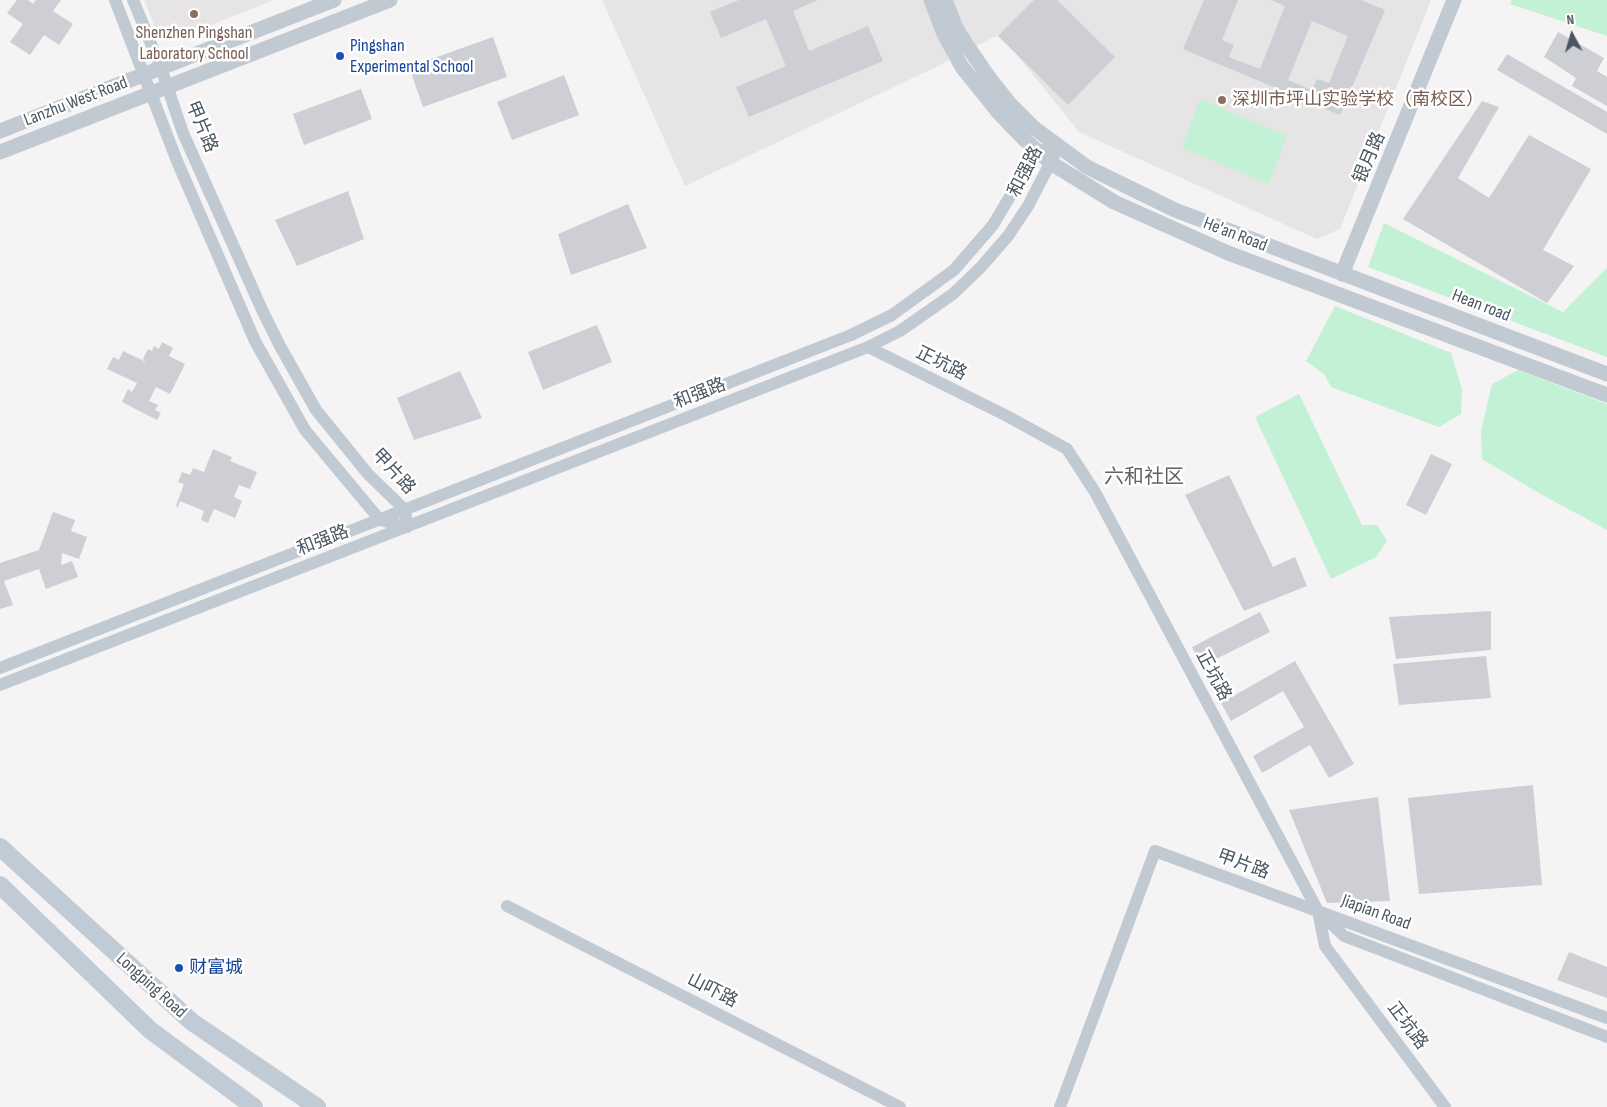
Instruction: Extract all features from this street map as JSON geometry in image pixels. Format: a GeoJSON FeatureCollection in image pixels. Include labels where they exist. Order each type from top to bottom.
{"type":"FeatureCollection","features":[{"type":"Feature","properties":{"kind":"main road","name":"Longping Road"},"geometry":{"type":"LineString","coordinates":[[0,847],[192,1022],[317,1107]]}},
{"type":"Feature","properties":{"kind":"main road","name":"Longping Road"},"geometry":{"type":"LineString","coordinates":[[0,885],[150,1030],[254,1107]]}},
{"type":"Feature","properties":{"kind":"street","name":"甲片路"},"geometry":{"type":"LineString","coordinates":[[115,0],[177,161],[255,341],[305,430],[380,520],[408,527],[405,510],[368,474],[316,410],[263,312],[184,133],[161,68],[133,0]]}},
{"type":"Feature","properties":{"kind":"street","name":"Lanzhu West Road"},"geometry":{"type":"LineString","coordinates":[[0,131],[334,0]]}},
{"type":"Feature","properties":{"kind":"street","name":"Lanzhu West Road"},"geometry":{"type":"LineString","coordinates":[[0,152],[390,0]]}},
{"type":"Feature","properties":{"kind":"street","name":"He'an Road"},"geometry":{"type":"LineString","coordinates":[[930,0],[944,34],[962,67],[999,114],[1051,163],[1093,190],[1160,225],[1228,253],[1607,395]]}},
{"type":"Feature","properties":{"kind":"street","name":"He'an Road"},"geometry":{"type":"LineString","coordinates":[[946,0],[956,28],[990,79],[1034,128],[1058,148],[1102,175],[1175,210],[1342,274]]}},
{"type":"Feature","properties":{"kind":"street","name":"银月路"},"geometry":{"type":"LineString","coordinates":[[1342,274],[1454,0]]}},
{"type":"Feature","properties":{"kind":"street","name":"和强路"},"geometry":{"type":"LineString","coordinates":[[0,668],[851,336],[892,315],[954,270],[976,248],[993,226],[1037,151],[1058,148]]}},
{"type":"Feature","properties":{"kind":"street","name":"和强路"},"geometry":{"type":"LineString","coordinates":[[0,685],[868,347],[926,315],[953,294],[981,267],[1008,236],[1028,206],[1058,148]]}},
{"type":"Feature","properties":{"kind":"street"},"geometry":{"type":"LineString","coordinates":[[1093,190],[1102,175]]}},
{"type":"Feature","properties":{"kind":"street","name":"Hean road"},"geometry":{"type":"LineString","coordinates":[[1342,274],[1607,374]]}},
{"type":"Feature","properties":{"kind":"street","name":"正坑路"},"geometry":{"type":"LineString","coordinates":[[868,347],[1007,416],[1067,449],[1095,492],[1318,911],[1325,946],[1445,1107]]}},
{"type":"Feature","properties":{"kind":"street","name":"甲片路"},"geometry":{"type":"LineString","coordinates":[[1060,1107],[1155,851],[1318,911]]}},
{"type":"Feature","properties":{"kind":"street","name":"山吓路"},"geometry":{"type":"LineString","coordinates":[[507,906],[900,1107]]}},
{"type":"Feature","properties":{"kind":"street","name":"Jiapian Road"},"geometry":{"type":"LineString","coordinates":[[1318,911],[1607,1018]]}},
{"type":"Feature","properties":{"kind":"street","name":"Jiapian Road"},"geometry":{"type":"LineString","coordinates":[[1318,911],[1344,936],[1607,1037]]}},
{"type":"Feature","properties":{"kind":"shaded area","name":"Shenzhen Pingshan Laboratory School"},"geometry":{"type":"Polygon","coordinates":[[[144,0],[274,0],[181,37],[156,29],[144,0]]]}},
{"type":"Feature","properties":{"kind":"shaded area","name":"深圳市坪山实验学校（南校区）"},"geometry":{"type":"Polygon","coordinates":[[[602,0],[1431,0],[1340,229],[1317,239],[1079,132],[1000,34],[934,68],[685,186],[602,0]]]}},
{"type":"Feature","properties":{"kind":"green space"},"geometry":{"type":"Polygon","coordinates":[[[1512,0],[1607,0],[1607,36],[1510,4],[1512,0]]]}},
{"type":"Feature","properties":{"kind":"green space"},"geometry":{"type":"Polygon","coordinates":[[[1200,99],[1287,136],[1268,184],[1182,148],[1200,99]]]}},
{"type":"Feature","properties":{"kind":"green space"},"geometry":{"type":"Polygon","coordinates":[[[1384,223],[1563,312],[1607,268],[1607,357],[1368,267],[1384,223]]]}},
{"type":"Feature","properties":{"kind":"green space"},"geometry":{"type":"Polygon","coordinates":[[[1335,306],[1451,353],[1462,389],[1461,414],[1439,427],[1331,387],[1324,374],[1306,361],[1335,306]]]}},
{"type":"Feature","properties":{"kind":"green space"},"geometry":{"type":"Polygon","coordinates":[[[1518,370],[1607,404],[1607,530],[1537,492],[1482,459],[1481,431],[1492,384],[1518,370]]]}},
{"type":"Feature","properties":{"kind":"green space"},"geometry":{"type":"Polygon","coordinates":[[[1299,394],[1362,525],[1377,525],[1387,541],[1376,557],[1331,579],[1255,417],[1299,394]]]}},
{"type":"Feature","properties":{"kind":"building"},"geometry":{"type":"Polygon","coordinates":[[[17,0],[28,0],[33,4],[36,0],[61,0],[53,11],[73,24],[59,45],[44,35],[30,55],[10,42],[23,24],[7,13],[17,0]]]}},
{"type":"Feature","properties":{"kind":"building"},"geometry":{"type":"Polygon","coordinates":[[[739,0],[818,0],[793,11],[809,51],[868,26],[883,61],[749,117],[736,87],[786,66],[766,19],[721,38],[710,12],[739,0]]]}},
{"type":"Feature","properties":{"kind":"building"},"geometry":{"type":"Polygon","coordinates":[[[1034,0],[1057,0],[1115,57],[1068,105],[998,36],[1034,0]]]}},
{"type":"Feature","properties":{"kind":"building"},"geometry":{"type":"Polygon","coordinates":[[[1204,0],[1238,0],[1222,40],[1234,45],[1229,57],[1260,69],[1285,6],[1271,0],[1361,0],[1385,10],[1340,115],[1183,49],[1204,0]],[[1312,21],[1288,80],[1312,90],[1317,79],[1329,83],[1348,36],[1312,21]]]}},
{"type":"Feature","properties":{"kind":"building"},"geometry":{"type":"Polygon","coordinates":[[[1558,32],[1604,58],[1597,71],[1607,77],[1607,106],[1572,86],[1576,78],[1544,57],[1558,32]]]}},
{"type":"Feature","properties":{"kind":"building"},"geometry":{"type":"Polygon","coordinates":[[[493,37],[507,77],[423,107],[409,67],[493,37]]]}},
{"type":"Feature","properties":{"kind":"building"},"geometry":{"type":"Polygon","coordinates":[[[1507,54],[1607,112],[1607,134],[1497,70],[1507,54]]]}},
{"type":"Feature","properties":{"kind":"building"},"geometry":{"type":"Polygon","coordinates":[[[564,75],[579,115],[512,140],[497,102],[564,75]]]}},
{"type":"Feature","properties":{"kind":"building"},"geometry":{"type":"Polygon","coordinates":[[[361,89],[372,119],[304,145],[293,114],[361,89]]]}},
{"type":"Feature","properties":{"kind":"building"},"geometry":{"type":"Polygon","coordinates":[[[1482,101],[1499,107],[1458,178],[1489,198],[1529,135],[1591,169],[1543,250],[1574,266],[1547,303],[1403,219],[1482,101]]]}},
{"type":"Feature","properties":{"kind":"building"},"geometry":{"type":"Polygon","coordinates":[[[348,191],[364,239],[297,266],[275,220],[348,191]]]}},
{"type":"Feature","properties":{"kind":"building"},"geometry":{"type":"Polygon","coordinates":[[[628,204],[647,248],[571,275],[558,234],[628,204]]]}},
{"type":"Feature","properties":{"kind":"building"},"geometry":{"type":"Polygon","coordinates":[[[597,325],[612,362],[543,390],[528,352],[597,325]]]}},
{"type":"Feature","properties":{"kind":"building"},"geometry":{"type":"Polygon","coordinates":[[[162,342],[173,348],[169,356],[185,364],[170,394],[156,387],[149,401],[158,405],[155,410],[161,413],[157,420],[122,402],[128,389],[132,392],[137,383],[107,369],[113,357],[119,360],[123,351],[146,362],[143,359],[148,349],[152,351],[154,346],[159,349],[162,342]]]}},
{"type":"Feature","properties":{"kind":"building"},"geometry":{"type":"Polygon","coordinates":[[[460,371],[482,418],[414,440],[397,398],[460,371]]]}},
{"type":"Feature","properties":{"kind":"building"},"geometry":{"type":"Polygon","coordinates":[[[213,449],[232,457],[230,461],[257,472],[250,489],[239,485],[234,497],[242,501],[235,518],[214,509],[208,523],[201,520],[204,511],[180,501],[178,507],[176,506],[184,484],[178,482],[182,472],[190,475],[193,468],[204,472],[213,449]]]}},
{"type":"Feature","properties":{"kind":"building"},"geometry":{"type":"Polygon","coordinates":[[[1431,454],[1452,464],[1426,515],[1406,505],[1431,454]]]}},
{"type":"Feature","properties":{"kind":"building"},"geometry":{"type":"Polygon","coordinates":[[[1229,475],[1273,567],[1295,557],[1307,586],[1244,611],[1185,495],[1229,475]]]}},
{"type":"Feature","properties":{"kind":"building"},"geometry":{"type":"Polygon","coordinates":[[[53,512],[75,520],[71,531],[87,537],[79,559],[62,553],[61,565],[72,561],[78,577],[46,589],[39,569],[4,581],[13,605],[0,609],[0,563],[39,550],[53,512]]]}},
{"type":"Feature","properties":{"kind":"building"},"geometry":{"type":"Polygon","coordinates":[[[1491,611],[1491,650],[1396,659],[1389,617],[1491,611]]]}},
{"type":"Feature","properties":{"kind":"building"},"geometry":{"type":"Polygon","coordinates":[[[1260,612],[1270,632],[1202,666],[1192,647],[1260,612]]]}},
{"type":"Feature","properties":{"kind":"building"},"geometry":{"type":"Polygon","coordinates":[[[1486,656],[1491,698],[1399,705],[1393,664],[1486,656]]]}},
{"type":"Feature","properties":{"kind":"building"},"geometry":{"type":"Polygon","coordinates":[[[1295,661],[1354,764],[1329,778],[1310,745],[1262,773],[1253,756],[1304,727],[1283,691],[1231,721],[1221,703],[1295,661]]]}},
{"type":"Feature","properties":{"kind":"building"},"geometry":{"type":"Polygon","coordinates":[[[1533,785],[1542,885],[1419,894],[1408,798],[1533,785]]]}},
{"type":"Feature","properties":{"kind":"building"},"geometry":{"type":"Polygon","coordinates":[[[1378,797],[1390,901],[1327,903],[1289,810],[1378,797]]]}},
{"type":"Feature","properties":{"kind":"building"},"geometry":{"type":"Polygon","coordinates":[[[1569,952],[1607,967],[1607,998],[1557,980],[1569,952]]]}},
{"type":"Feature","properties":{"kind":"place","name":"Shenzhen Pingshan Laboratory School"},"geometry":{"type":"Point","coordinates":[194,14]}},
{"type":"Feature","properties":{"kind":"place","name":"Pingshan Experimental School"},"geometry":{"type":"Point","coordinates":[340,56]}},
{"type":"Feature","properties":{"kind":"place","name":"深圳市坪山实验学校（南校区）"},"geometry":{"type":"Point","coordinates":[1222,100]}},
{"type":"Feature","properties":{"kind":"place","name":"财富城"},"geometry":{"type":"Point","coordinates":[179,968]}},
{"type":"Feature","properties":{"kind":"district","name":"六和社区"},"geometry":{"type":"Point","coordinates":[1144,478]}}]}
